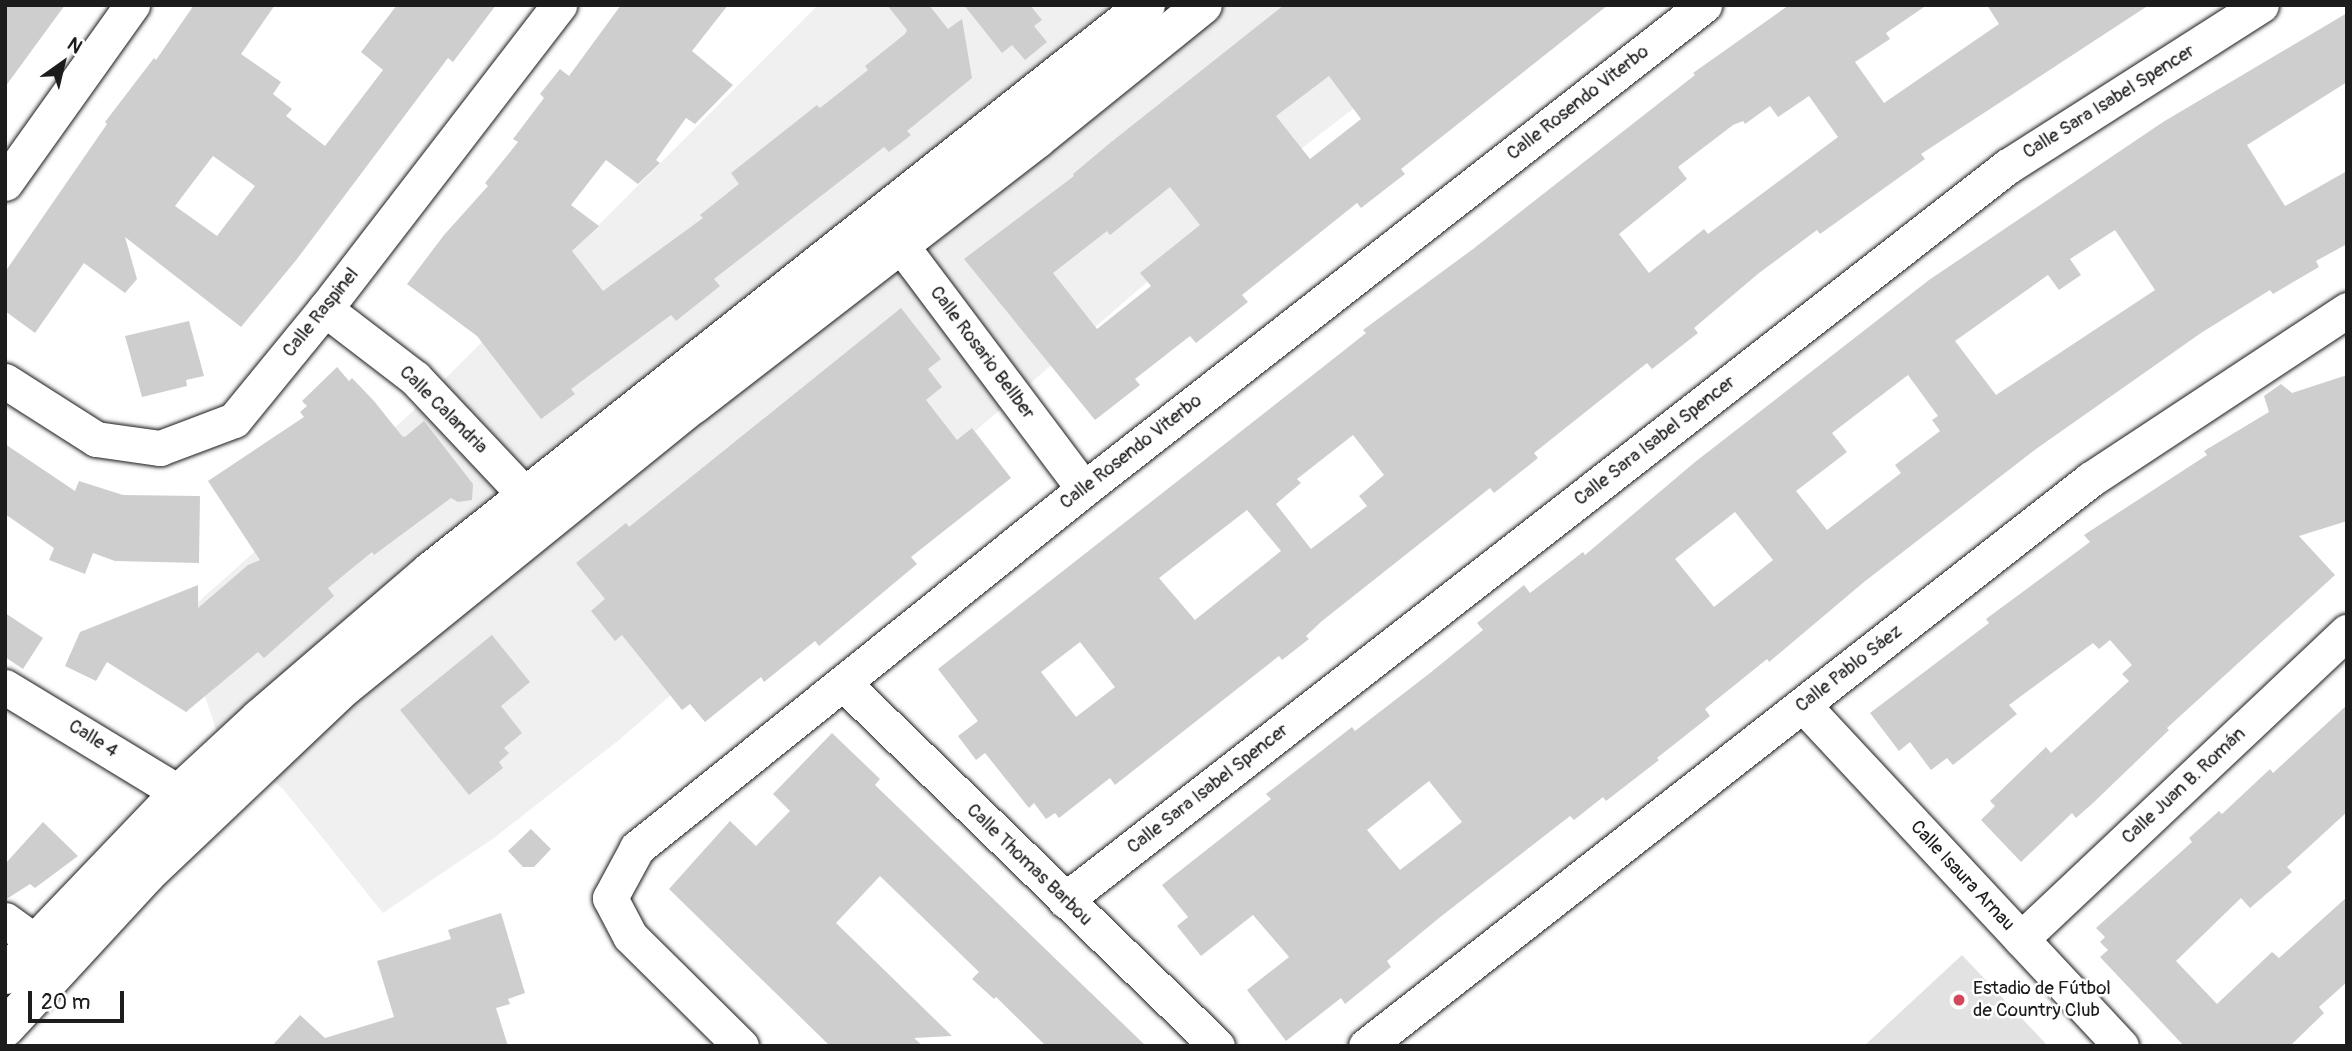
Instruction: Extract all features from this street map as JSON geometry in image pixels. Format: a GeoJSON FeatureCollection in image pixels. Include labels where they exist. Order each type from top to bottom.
{"type":"FeatureCollection","features":[{"type":"Feature","properties":{"kind":"street"},"geometry":{"type":"LineString","coordinates":[[5,183],[132,5]]}},
{"type":"Feature","properties":{"kind":"street","name":"Calle Raspinel"},"geometry":{"type":"LineString","coordinates":[[5,381],[96,439],[160,448],[234,420],[325,309],[559,5]]}},
{"type":"Feature","properties":{"kind":"street"},"geometry":{"type":"LineString","coordinates":[[890,232],[1146,5]]}},
{"type":"Feature","properties":{"kind":"street"},"geometry":{"type":"LineString","coordinates":[[5,1028],[147,874],[343,688],[539,508],[890,232],[1203,5]]}},
{"type":"Feature","properties":{"kind":"street","name":"Calle Rosendo Viterbo"},"geometry":{"type":"LineString","coordinates":[[741,1046],[627,930],[610,898],[637,848],[1084,489],[1704,5]]}},
{"type":"Feature","properties":{"kind":"street","name":"Calle Sara Isabel Spencer"},"geometry":{"type":"LineString","coordinates":[[1065,900],[2008,166],[2261,5]]}},
{"type":"Feature","properties":{"kind":"street","name":"Calle Rosario Bellber"},"geometry":{"type":"LineString","coordinates":[[890,232],[1084,489]]}},
{"type":"Feature","properties":{"kind":"street","name":"Calle Calandria"},"geometry":{"type":"LineString","coordinates":[[325,309],[415,378],[539,508]]}},
{"type":"Feature","properties":{"kind":"street","name":"Calle Pablo Sáez"},"geometry":{"type":"LineString","coordinates":[[1366,1046],[2091,479],[2347,310]]}},
{"type":"Feature","properties":{"kind":"street"},"geometry":{"type":"LineString","coordinates":[[5,975],[20,931],[179,793],[260,718],[430,571],[539,508]]}},
{"type":"Feature","properties":{"kind":"street","name":"Calle Juan B. Román"},"geometry":{"type":"LineString","coordinates":[[2021,939],[2347,632]]}},
{"type":"Feature","properties":{"kind":"street","name":"Calle Thomas Barbou"},"geometry":{"type":"LineString","coordinates":[[843,683],[1217,1046]]}},
{"type":"Feature","properties":{"kind":"street","name":"Calle 4"},"geometry":{"type":"LineString","coordinates":[[5,687],[179,793]]}},
{"type":"Feature","properties":{"kind":"street","name":"Calle Isaura Arnau"},"geometry":{"type":"LineString","coordinates":[[1802,705],[2121,1046]]}},
{"type":"Feature","properties":{"kind":"shaded area"},"geometry":{"type":"Polygon","coordinates":[[[818,5],[1488,5],[1297,152],[619,740],[494,838],[383,913],[283,789],[218,735],[179,619],[412,412],[818,5]]]}},
{"type":"Feature","properties":{"kind":"shaded area","name":"Estadio de Fútbol de Country Club"},"geometry":{"type":"Polygon","coordinates":[[[1962,955],[2048,1046],[1864,1046],[1962,955]]]}},
{"type":"Feature","properties":{"kind":"building"},"geometry":{"type":"Polygon","coordinates":[[[5,5],[65,5],[5,87],[5,5]]]}},
{"type":"Feature","properties":{"kind":"building"},"geometry":{"type":"Polygon","coordinates":[[[194,5],[275,5],[241,54],[281,82],[273,94],[292,109],[286,116],[325,146],[383,70],[361,52],[397,5],[496,5],[453,62],[448,58],[297,259],[241,327],[125,237],[137,279],[125,293],[84,263],[35,333],[5,311],[5,272],[107,124],[105,122],[154,58],[156,60],[194,5]],[[213,156],[175,206],[217,236],[255,186],[213,156]]]}},
{"type":"Feature","properties":{"kind":"building"},"geometry":{"type":"Polygon","coordinates":[[[621,5],[728,5],[692,51],[733,85],[695,124],[686,118],[656,160],[660,163],[638,184],[606,160],[571,205],[599,226],[572,251],[603,291],[703,218],[700,215],[739,184],[731,173],[817,105],[820,108],[868,70],[865,66],[905,34],[907,30],[887,5],[929,5],[948,29],[962,19],[972,78],[907,131],[911,135],[889,152],[884,147],[714,279],[720,286],[676,321],[671,315],[571,389],[575,394],[541,419],[477,336],[407,284],[444,235],[488,186],[485,183],[518,142],[513,139],[544,98],[540,94],[560,69],[569,76],[621,5]]]}},
{"type":"Feature","properties":{"kind":"building"},"geometry":{"type":"Polygon","coordinates":[[[964,5],[1030,5],[1042,20],[1034,26],[1047,42],[1025,60],[1012,45],[1002,53],[964,5]]]}},
{"type":"Feature","properties":{"kind":"building"},"geometry":{"type":"Polygon","coordinates":[[[1284,5],[1608,5],[1401,169],[1405,174],[1361,208],[1357,203],[1242,295],[1248,302],[1196,343],[1190,336],[1135,379],[1140,385],[1095,420],[964,259],[1074,176],[1073,174],[1284,5]],[[1329,76],[1276,116],[1310,159],[1361,119],[1329,76]],[[1170,187],[1110,235],[1107,231],[1053,273],[1097,329],[1151,286],[1140,273],[1200,225],[1170,187]]]}},
{"type":"Feature","properties":{"kind":"building"},"geometry":{"type":"Polygon","coordinates":[[[1789,5],[1927,5],[1886,33],[1890,39],[1855,62],[1884,103],[1999,24],[1987,5],[2149,5],[1921,154],[1925,159],[1820,234],[1817,230],[1759,273],[1694,328],[1698,333],[1652,369],[1647,363],[1534,453],[1538,458],[1494,493],[1490,488],[1322,621],[1306,636],[1309,639],[1282,660],[1279,656],[1115,785],[1110,778],[1059,818],[1055,813],[1046,819],[1034,803],[1029,808],[985,753],[976,760],[958,736],[978,721],[938,669],[1366,333],[1363,330],[1473,249],[1695,75],[1693,73],[1789,5]],[[1809,96],[1778,117],[1770,106],[1745,124],[1743,121],[1733,125],[1678,167],[1687,179],[1619,234],[1649,273],[1704,229],[1708,234],[1838,137],[1809,96]],[[1353,435],[1297,479],[1301,483],[1276,504],[1311,549],[1367,506],[1359,496],[1384,475],[1353,435]],[[1247,510],[1159,578],[1195,620],[1281,551],[1247,510]],[[1080,642],[1041,672],[1076,717],[1115,687],[1080,642]]]}},
{"type":"Feature","properties":{"kind":"building"},"geometry":{"type":"Polygon","coordinates":[[[2347,13],[2347,82],[2247,145],[2285,206],[2347,171],[2347,244],[2316,261],[2319,267],[2273,294],[2270,290],[2201,333],[2036,449],[1864,582],[1769,662],[1767,659],[1705,709],[1710,716],[1657,758],[1659,760],[1606,801],[1603,797],[1574,820],[1570,816],[1387,961],[1391,967],[1345,1004],[1341,998],[1286,1041],[1247,990],[1289,957],[1253,915],[1201,956],[1177,926],[1188,917],[1162,885],[1271,799],[1266,794],[1352,727],[1355,731],[1430,673],[1483,630],[1477,623],[1524,585],[1530,593],[1583,552],[1585,555],[1695,462],[1929,280],[2163,122],[2347,13]],[[2115,230],[2070,259],[2081,275],[2059,290],[2048,275],[1955,341],[1996,395],[2155,290],[2115,230]],[[1908,375],[1832,433],[1847,452],[1796,491],[1827,530],[1901,473],[1895,465],[1940,431],[1932,420],[1938,416],[1908,375]],[[1735,512],[1675,559],[1714,607],[1773,560],[1735,512]],[[1429,781],[1367,830],[1400,870],[1462,822],[1429,781]]]}},
{"type":"Feature","properties":{"kind":"building"},"geometry":{"type":"Polygon","coordinates":[[[901,308],[941,359],[928,369],[942,387],[926,400],[957,440],[972,428],[1011,478],[911,557],[917,564],[819,646],[815,641],[764,682],[761,677],[705,722],[690,704],[682,710],[622,635],[615,641],[591,611],[605,599],[576,563],[626,523],[629,527],[901,308]]]}},
{"type":"Feature","properties":{"kind":"building"},"geometry":{"type":"Polygon","coordinates":[[[189,321],[204,376],[186,380],[187,386],[142,397],[125,336],[189,321]]]}},
{"type":"Feature","properties":{"kind":"building"},"geometry":{"type":"Polygon","coordinates":[[[337,367],[349,381],[352,378],[374,401],[402,436],[405,437],[424,421],[473,484],[472,500],[458,502],[451,498],[374,555],[372,552],[328,588],[334,596],[264,658],[258,652],[186,712],[107,662],[96,681],[65,666],[80,632],[198,585],[198,608],[248,565],[260,560],[208,481],[304,417],[300,412],[307,406],[302,401],[337,367]]]}},
{"type":"Feature","properties":{"kind":"building"},"geometry":{"type":"Polygon","coordinates":[[[2347,375],[2347,521],[2299,536],[2335,575],[2167,728],[2169,730],[2093,803],[2076,818],[2072,813],[2021,862],[1981,820],[1995,806],[1990,801],[2046,747],[2051,753],[2129,681],[2122,674],[2132,665],[2110,640],[2099,649],[2093,643],[2009,705],[2017,714],[1953,765],[1947,758],[1931,770],[1910,742],[1899,751],[1870,713],[1989,623],[1986,619],[2090,542],[2084,535],[2207,455],[2204,451],[2269,412],[2264,396],[2281,384],[2292,393],[2347,375]]]}},
{"type":"Feature","properties":{"kind":"building"},"geometry":{"type":"Polygon","coordinates":[[[5,444],[75,491],[79,481],[123,495],[200,496],[199,563],[115,561],[93,553],[85,574],[49,560],[54,548],[5,514],[5,444]]]}},
{"type":"Feature","properties":{"kind":"building"},"geometry":{"type":"Polygon","coordinates":[[[5,613],[43,638],[23,669],[5,657],[5,613]]]}},
{"type":"Feature","properties":{"kind":"building"},"geometry":{"type":"Polygon","coordinates":[[[492,635],[530,682],[501,706],[522,733],[504,748],[509,753],[499,762],[503,768],[469,795],[400,710],[492,635]]]}},
{"type":"Feature","properties":{"kind":"building"},"geometry":{"type":"Polygon","coordinates":[[[2347,705],[2347,812],[2287,867],[2292,872],[2250,908],[2241,898],[2176,961],[2217,1004],[2272,952],[2279,958],[2347,897],[2347,982],[2319,1007],[2324,1013],[2290,1046],[2184,1046],[2100,957],[2108,950],[2100,942],[2105,937],[2096,928],[2192,842],[2189,838],[2219,811],[2222,814],[2270,769],[2273,773],[2347,705]]]}},
{"type":"Feature","properties":{"kind":"building"},"geometry":{"type":"Polygon","coordinates":[[[832,733],[880,779],[875,785],[1146,1046],[1046,1046],[996,997],[994,999],[972,979],[979,972],[880,876],[836,923],[952,1036],[914,1038],[923,1046],[830,1046],[669,889],[730,821],[756,846],[790,811],[773,794],[832,733]]]}},
{"type":"Feature","properties":{"kind":"building"},"geometry":{"type":"Polygon","coordinates":[[[43,822],[78,856],[35,888],[30,884],[5,900],[5,864],[43,822]]]}},
{"type":"Feature","properties":{"kind":"building"},"geometry":{"type":"Polygon","coordinates":[[[531,829],[551,849],[534,867],[523,867],[508,851],[531,829]]]}},
{"type":"Feature","properties":{"kind":"building"},"geometry":{"type":"Polygon","coordinates":[[[501,913],[525,993],[508,999],[510,1004],[496,1008],[508,1046],[272,1046],[300,1015],[325,1038],[394,1017],[377,961],[451,939],[448,930],[501,913]]]}},
{"type":"Feature","properties":{"kind":"place","name":"Estadio de Fútbol de Country Club"},"geometry":{"type":"Point","coordinates":[1959,1000]}}]}
